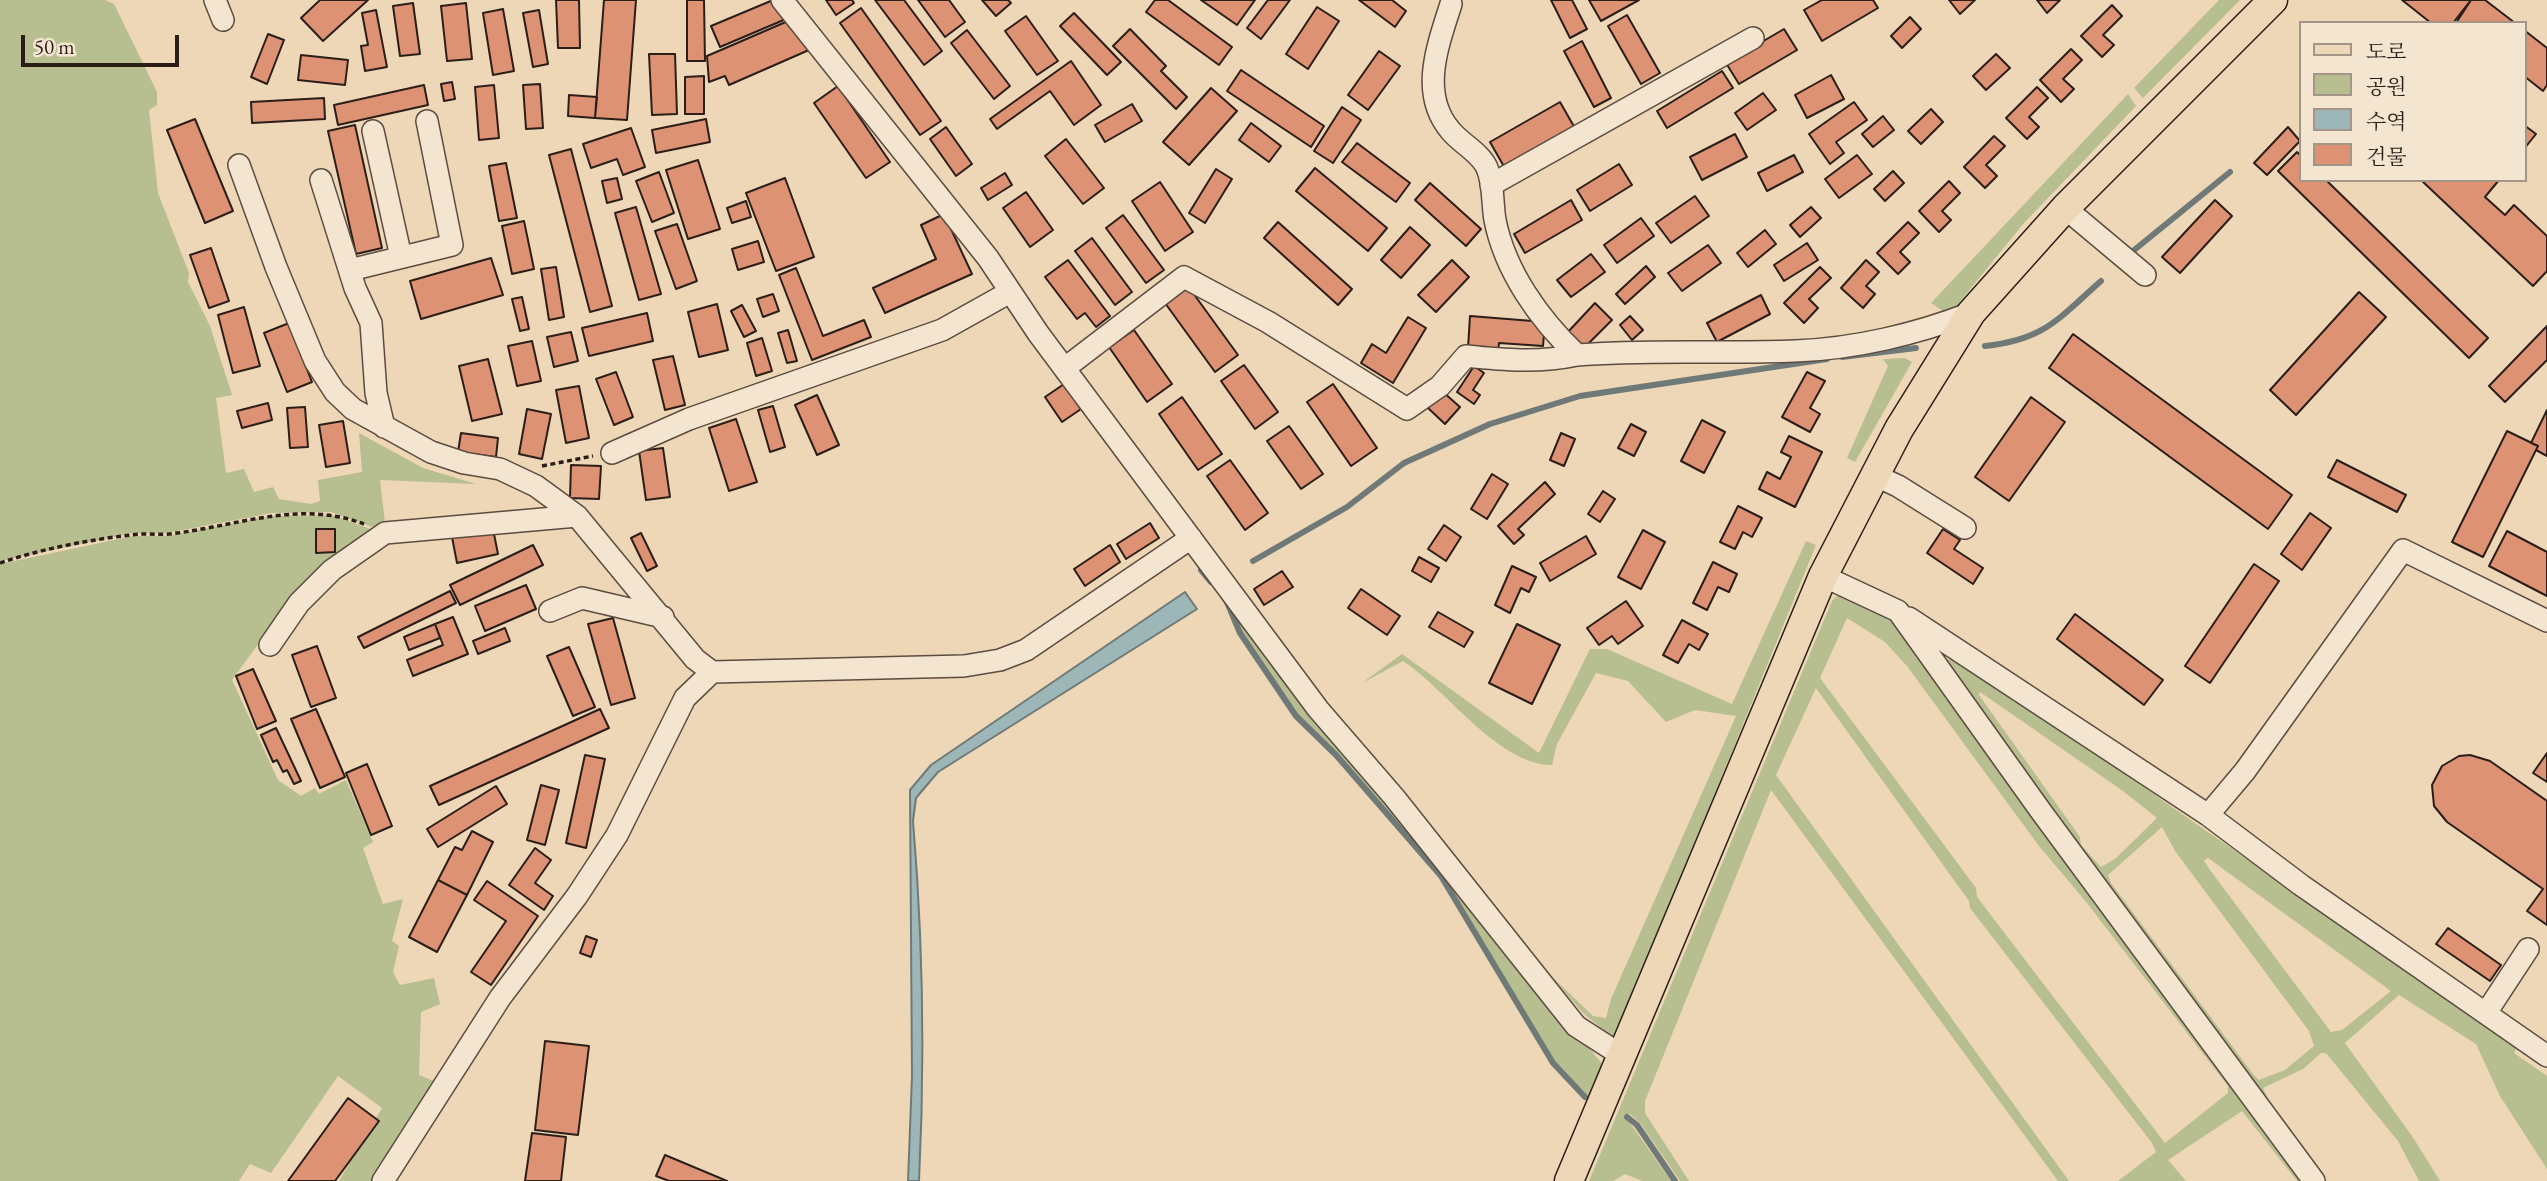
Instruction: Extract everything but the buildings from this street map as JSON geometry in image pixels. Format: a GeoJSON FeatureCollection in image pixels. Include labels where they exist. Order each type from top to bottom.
{"type":"FeatureCollection","features":[{"type":"Feature","properties":{"kind":"main road"},"geometry":{"type":"LineString","coordinates":[[1569,1181],[1823,576],[1874,475],[1971,313],[2065,208],[2273,0]]}},
{"type":"Feature","properties":{"kind":"street"},"geometry":{"type":"LineString","coordinates":[[215,0],[223,20]]}},
{"type":"Feature","properties":{"kind":"street"},"geometry":{"type":"LineString","coordinates":[[782,0],[930,183],[1318,709],[1394,797],[1576,1026],[1622,1055]]}},
{"type":"Feature","properties":{"kind":"street"},"geometry":{"type":"LineString","coordinates":[[1451,4],[1433,67],[1438,113],[1450,131],[1486,165],[1503,249],[1532,303],[1577,355]]}},
{"type":"Feature","properties":{"kind":"street"},"geometry":{"type":"LineString","coordinates":[[1491,186],[1753,38]]}},
{"type":"Feature","properties":{"kind":"street"},"geometry":{"type":"LineString","coordinates":[[350,270],[452,244],[427,121]]}},
{"type":"Feature","properties":{"kind":"street"},"geometry":{"type":"LineString","coordinates":[[373,131],[401,257]]}},
{"type":"Feature","properties":{"kind":"street"},"geometry":{"type":"LineString","coordinates":[[239,165],[276,267],[315,361],[335,392],[352,409],[431,452],[512,475],[536,486],[577,516],[695,659],[712,673],[964,666],[1000,660],[1026,650],[1191,538]]}},
{"type":"Feature","properties":{"kind":"street"},"geometry":{"type":"LineString","coordinates":[[321,180],[350,270],[371,323],[376,393],[384,426]]}},
{"type":"Feature","properties":{"kind":"street"},"geometry":{"type":"LineString","coordinates":[[2065,208],[2145,275]]}},
{"type":"Feature","properties":{"kind":"street"},"geometry":{"type":"LineString","coordinates":[[1065,368],[1184,277],[1268,322],[1407,409],[1440,386],[1466,356],[1517,361],[1634,350],[1798,351],[1886,338],[1935,327],[1971,313]]}},
{"type":"Feature","properties":{"kind":"street"},"geometry":{"type":"LineString","coordinates":[[612,453],[689,419],[942,330],[1010,292]]}},
{"type":"Feature","properties":{"kind":"street"},"geometry":{"type":"LineString","coordinates":[[1874,475],[1898,486],[1965,528]]}},
{"type":"Feature","properties":{"kind":"street"},"geometry":{"type":"LineString","coordinates":[[270,645],[299,603],[332,570],[385,533],[577,516]]}},
{"type":"Feature","properties":{"kind":"street"},"geometry":{"type":"LineString","coordinates":[[2208,815],[2245,771],[2403,550],[2547,621]]}},
{"type":"Feature","properties":{"kind":"street"},"geometry":{"type":"LineString","coordinates":[[1823,576],[1898,611],[2208,815],[2301,885],[2547,1056]]}},
{"type":"Feature","properties":{"kind":"street"},"geometry":{"type":"LineString","coordinates":[[551,611],[582,597],[663,617]]}},
{"type":"Feature","properties":{"kind":"street"},"geometry":{"type":"LineString","coordinates":[[1898,611],[2040,810],[2314,1181]]}},
{"type":"Feature","properties":{"kind":"street"},"geometry":{"type":"LineString","coordinates":[[383,1181],[500,998],[577,896],[617,835],[685,698],[712,673]]}},
{"type":"Feature","properties":{"kind":"street"},"geometry":{"type":"LineString","coordinates":[[2486,1013],[2528,948]]}},
{"type":"Feature","properties":{"kind":"path"},"geometry":{"type":"LineString","coordinates":[[537,467],[612,453]]}},
{"type":"Feature","properties":{"kind":"path"},"geometry":{"type":"LineString","coordinates":[[0,563],[23,555],[133,534],[167,534],[272,514],[331,514],[385,533]]}},
{"type":"Feature","properties":{"kind":"green space"},"geometry":{"type":"Polygon","coordinates":[[[0,0],[105,0],[114,4],[157,92],[157,105],[149,110],[158,193],[189,273],[188,282],[210,326],[232,395],[216,398],[226,473],[244,469],[254,492],[273,487],[279,499],[311,504],[320,501],[318,480],[362,472],[359,433],[423,468],[476,484],[380,480],[386,532],[331,512],[272,513],[167,533],[132,533],[0,561],[0,0]]]}},
{"type":"Feature","properties":{"kind":"green space"},"geometry":{"type":"Polygon","coordinates":[[[2219,0],[2240,0],[2143,98],[2134,88],[2219,0]]]}},
{"type":"Feature","properties":{"kind":"green space"},"geometry":{"type":"Polygon","coordinates":[[[2128,94],[2136,106],[2024,223],[1949,315],[1931,303],[2128,94]]]}},
{"type":"Feature","properties":{"kind":"green space"},"geometry":{"type":"Polygon","coordinates":[[[1905,358],[1912,362],[1855,462],[1847,458],[1888,366],[1883,359],[1905,358]]]}},
{"type":"Feature","properties":{"kind":"green space"},"geometry":{"type":"Polygon","coordinates":[[[331,515],[379,532],[355,548],[349,543],[267,632],[232,680],[278,780],[301,796],[315,788],[319,794],[346,780],[373,842],[363,848],[383,904],[403,899],[392,941],[399,946],[393,972],[400,985],[434,978],[440,1004],[421,1012],[419,1075],[436,1082],[373,1181],[339,1181],[382,1108],[338,1076],[271,1173],[250,1164],[239,1181],[0,1181],[0,564],[133,536],[167,536],[272,516],[331,515]]]}},
{"type":"Feature","properties":{"kind":"green space"},"geometry":{"type":"Polygon","coordinates":[[[1806,541],[1816,545],[1619,1029],[1616,1036],[1611,1036],[1583,1013],[1549,974],[1593,1016],[1606,1018],[1611,999],[1736,716],[1695,710],[1666,722],[1628,681],[1596,673],[1557,744],[1552,765],[1532,762],[1512,753],[1473,723],[1403,661],[1362,683],[1402,654],[1539,753],[1590,649],[1607,649],[1732,704],[1806,541]]]}},
{"type":"Feature","properties":{"kind":"green space"},"geometry":{"type":"Polygon","coordinates":[[[1199,562],[1602,1064],[1591,1099],[1555,1062],[1433,862],[1399,828],[1337,753],[1297,715],[1241,632],[1228,600],[1195,564],[1199,562]]]}},
{"type":"Feature","properties":{"kind":"green space"},"geometry":{"type":"Polygon","coordinates":[[[1847,595],[1887,614],[2306,1181],[2297,1181],[2242,1111],[2168,1160],[2186,1181],[2118,1181],[2156,1152],[2152,1143],[1970,908],[1969,901],[1816,688],[1776,775],[2069,1181],[2058,1181],[1771,790],[1645,1101],[1645,1113],[1689,1181],[1680,1181],[1641,1124],[1630,1114],[1625,1116],[1671,1181],[1642,1181],[1625,1174],[1613,1181],[1589,1181],[1832,601],[1837,596],[1847,595]],[[1847,618],[1820,678],[1976,888],[1977,897],[2165,1143],[2228,1093],[2228,1086],[2087,903],[2039,846],[1907,666],[1885,642],[1847,618]]]}},
{"type":"Feature","properties":{"kind":"green space"},"geometry":{"type":"Polygon","coordinates":[[[1953,659],[1985,677],[2517,1047],[2514,1053],[2547,1076],[2547,1169],[2500,1096],[2476,1044],[2399,995],[2345,1043],[2414,1139],[2440,1181],[2419,1181],[2398,1141],[2326,1053],[2321,1053],[2303,1069],[2263,1088],[2272,1107],[2327,1181],[2320,1181],[1944,660],[1953,659]],[[1980,692],[1979,695],[2080,837],[2081,845],[2101,867],[2115,859],[2157,818],[2123,791],[1980,692]],[[2162,827],[2108,875],[2111,883],[2259,1080],[2285,1070],[2314,1046],[2309,1031],[2175,851],[2162,827]],[[2208,858],[2204,861],[2331,1032],[2342,1030],[2391,991],[2208,858]]]}},
{"type":"Feature","properties":{"kind":"water"},"geometry":{"type":"Polygon","coordinates":[[[1185,592],[1197,609],[938,772],[916,798],[913,821],[921,956],[922,1091],[919,1181],[908,1181],[912,1076],[910,790],[931,765],[1185,592]]]}},
{"type":"Feature","properties":{"kind":"waterway"},"geometry":{"type":"LineString","coordinates":[[2133,251],[2230,172]]}},
{"type":"Feature","properties":{"kind":"waterway"},"geometry":{"type":"LineString","coordinates":[[1985,346],[2022,339],[2049,326],[2101,281]]}},
{"type":"Feature","properties":{"kind":"waterway"},"geometry":{"type":"LineString","coordinates":[[1842,357],[1916,348]]}},
{"type":"Feature","properties":{"kind":"waterway"},"geometry":{"type":"LineString","coordinates":[[1253,561],[1347,507],[1404,463],[1490,424],[1580,396],[1827,359]]}},
{"type":"Feature","properties":{"kind":"waterway"},"geometry":{"type":"LineString","coordinates":[[1201,570],[1211,582]]}},
{"type":"Feature","properties":{"kind":"waterway"},"geometry":{"type":"LineString","coordinates":[[1227,602],[1240,633],[1296,716],[1336,755],[1441,876],[1553,1063],[1585,1097]]}},
{"type":"Feature","properties":{"kind":"waterway"},"geometry":{"type":"LineString","coordinates":[[1627,1117],[1637,1125],[1675,1181]]}}]}
